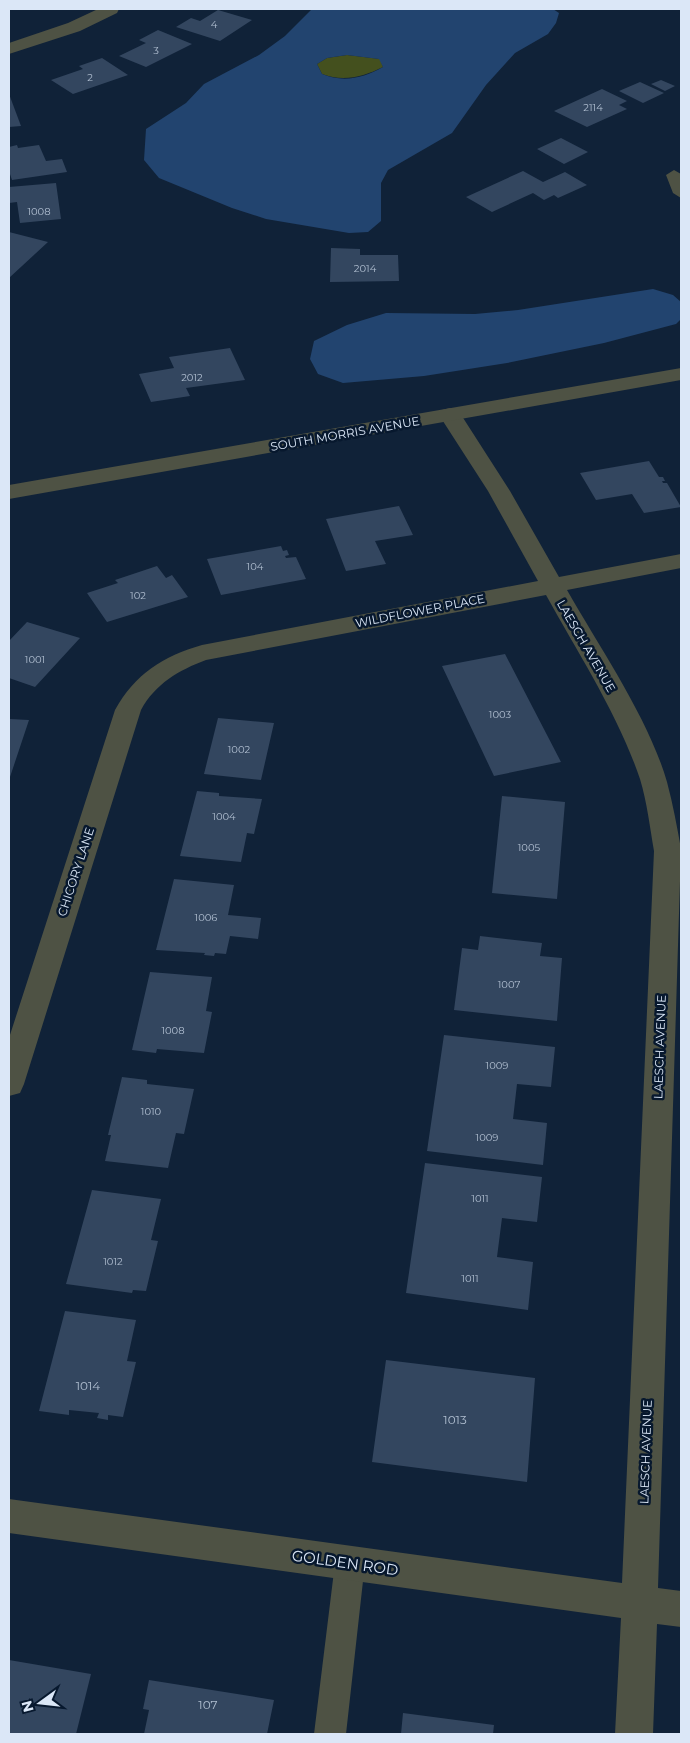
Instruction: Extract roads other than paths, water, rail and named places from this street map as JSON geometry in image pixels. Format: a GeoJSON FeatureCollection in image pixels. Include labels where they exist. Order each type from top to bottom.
{"type":"FeatureCollection","features":[{"type":"Feature","properties":{"kind":"street"},"geometry":{"type":"LineString","coordinates":[[9,49],[74,27],[111,9]]}},
{"type":"Feature","properties":{"kind":"street","name":"SOUTH MORRIS AVENUE"},"geometry":{"type":"LineString","coordinates":[[9,492],[681,374]]}},
{"type":"Feature","properties":{"kind":"street","name":"LAESCH AVENUE"},"geometry":{"type":"LineString","coordinates":[[450,415],[499,491],[627,717],[642,749],[656,790],[668,851],[634,1734]]}},
{"type":"Feature","properties":{"kind":"street","name":"WILDFLOWER PLACE"},"geometry":{"type":"LineString","coordinates":[[161,670],[202,653],[681,561]]}},
{"type":"Feature","properties":{"kind":"street","name":"CHICORY LANE"},"geometry":{"type":"LineString","coordinates":[[9,1084],[128,710],[143,685],[161,670]]}},
{"type":"Feature","properties":{"kind":"street","name":"GOLDEN ROD"},"geometry":{"type":"LineString","coordinates":[[9,1516],[681,1608]]}},
{"type":"Feature","properties":{"kind":"lane"},"geometry":{"type":"LineString","coordinates":[[674,175],[681,192]]}},
{"type":"Feature","properties":{"kind":"lane"},"geometry":{"type":"LineString","coordinates":[[330,1734],[350,1563]]}},
{"type":"Feature","properties":{"kind":"water"},"geometry":{"type":"Polygon","coordinates":[[[312,9],[553,9],[559,13],[556,23],[548,34],[515,53],[486,85],[452,133],[388,170],[381,183],[381,221],[368,232],[349,233],[266,219],[232,208],[159,178],[144,160],[146,129],[186,103],[204,84],[259,55],[285,36],[312,9]],[[347,55],[327,58],[317,64],[322,74],[346,79],[368,74],[383,67],[379,59],[347,55]]]}},
{"type":"Feature","properties":{"kind":"water"},"geometry":{"type":"Polygon","coordinates":[[[653,289],[673,295],[681,302],[681,319],[676,324],[604,343],[507,363],[424,376],[343,383],[318,374],[310,359],[314,341],[347,325],[386,313],[475,314],[518,310],[653,289]]]}}]}
